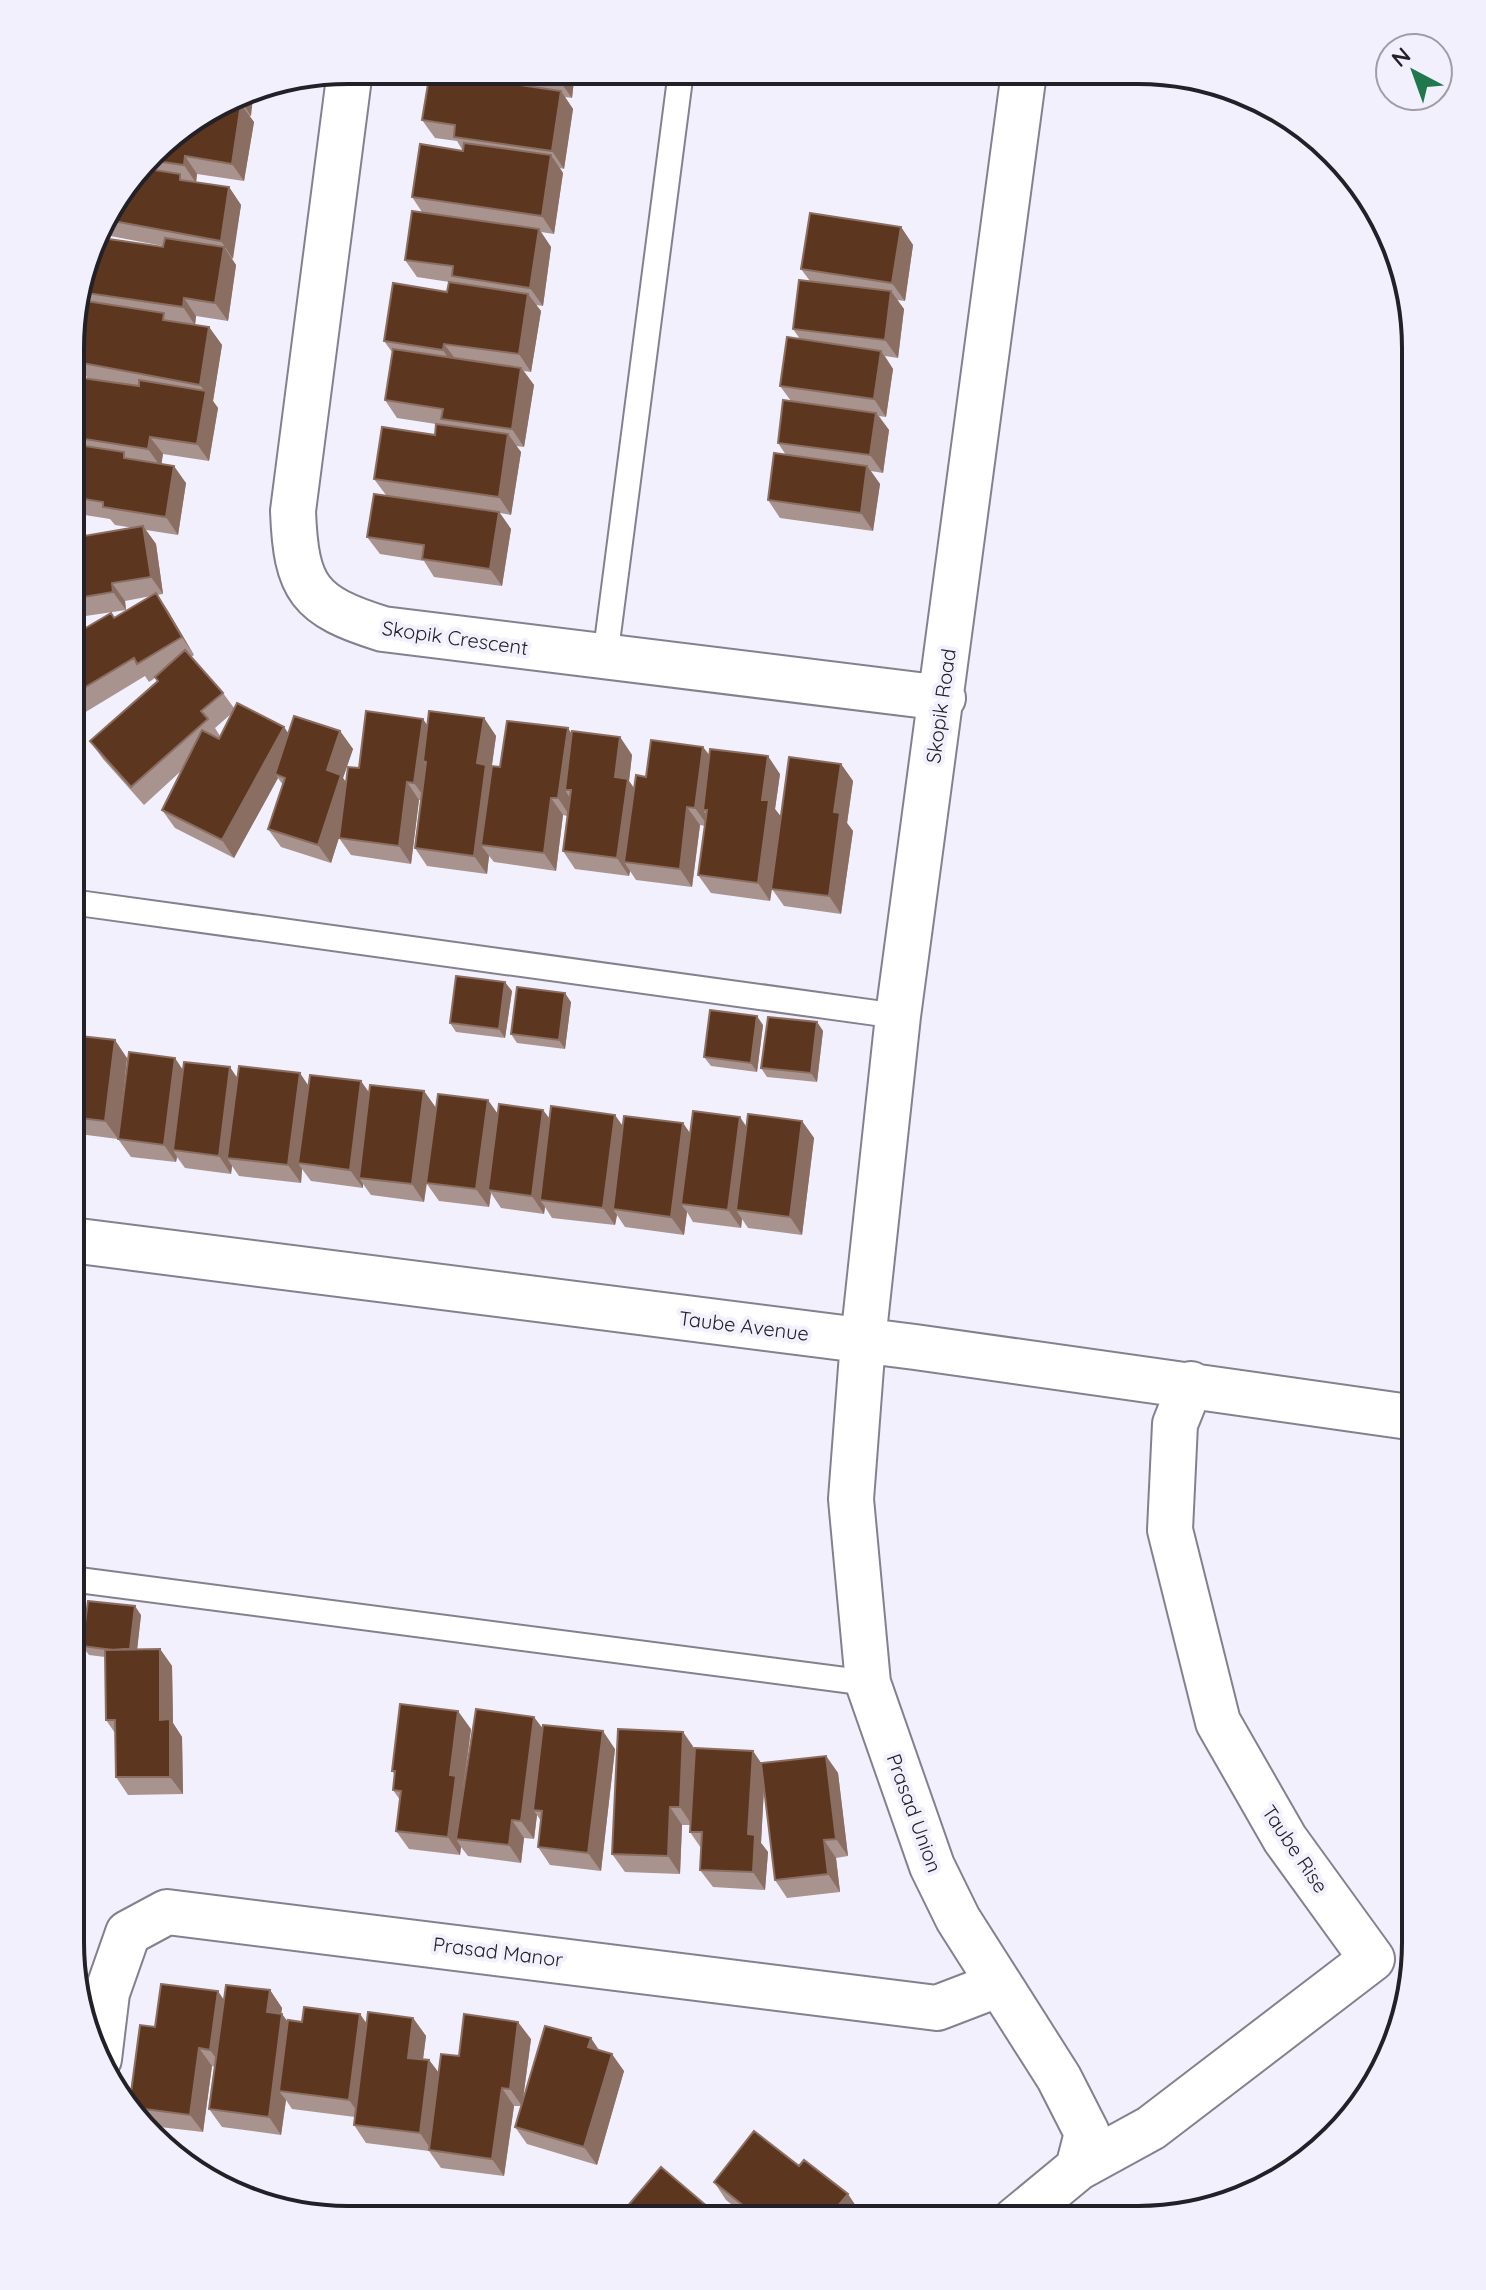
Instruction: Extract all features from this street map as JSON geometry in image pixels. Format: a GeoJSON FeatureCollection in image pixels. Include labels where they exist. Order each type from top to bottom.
{"type":"FeatureCollection","features":[{"type":"Feature","properties":{"kind":"street","name":"Skopik Crescent"},"geometry":{"type":"LineString","coordinates":[[348,84],[293,511],[300,576],[321,601],[348,618],[383,629],[943,698]]}},
{"type":"Feature","properties":{"kind":"street","name":"Skopik Road"},"geometry":{"type":"LineString","coordinates":[[863,1341],[898,1016],[943,698],[1022,84]]}},
{"type":"Feature","properties":{"kind":"street","name":"Taube Avenue"},"geometry":{"type":"LineString","coordinates":[[84,1242],[1191,1384],[1401,1416]]}},
{"type":"Feature","properties":{"kind":"street","name":"Prasad Union"},"geometry":{"type":"LineString","coordinates":[[863,1341],[851,1499],[868,1683],[932,1866],[997,1985],[1059,2078],[1087,2133],[1078,2168]]}},
{"type":"Feature","properties":{"kind":"street","name":"Taube Rise"},"geometry":{"type":"LineString","coordinates":[[1078,2168],[1151,2128],[1372,1959],[1285,1839],[1218,1722],[1170,1530],[1175,1424],[1191,1384]]}},
{"type":"Feature","properties":{"kind":"street","name":"Prasad Manor"},"geometry":{"type":"LineString","coordinates":[[102,2036],[107,1993],[128,1933],[167,1912],[937,2008],[997,1985]]}},
{"type":"Feature","properties":{"kind":"street"},"geometry":{"type":"LineString","coordinates":[[1032,2206],[1078,2168]]}},
{"type":"Feature","properties":{"kind":"lane"},"geometry":{"type":"LineString","coordinates":[[605,658],[679,84]]}},
{"type":"Feature","properties":{"kind":"lane"},"geometry":{"type":"LineString","coordinates":[[84,904],[898,1016]]}},
{"type":"Feature","properties":{"kind":"lane"},"geometry":{"type":"LineString","coordinates":[[84,1581],[868,1683]]}},
{"type":"Feature","properties":{"kind":"building"},"geometry":{"type":"Polygon","coordinates":[[[428,84],[513,84],[561,91],[552,151],[454,137],[455,125],[422,120],[428,84]]]}},
{"type":"Feature","properties":{"kind":"building"},"geometry":{"type":"Polygon","coordinates":[[[241,107],[232,164],[185,156],[184,165],[161,162],[201,128],[241,107]]]}},
{"type":"Feature","properties":{"kind":"building"},"geometry":{"type":"Polygon","coordinates":[[[464,143],[551,155],[542,216],[412,197],[420,144],[463,151],[464,143]]]}},
{"type":"Feature","properties":{"kind":"building"},"geometry":{"type":"Polygon","coordinates":[[[153,170],[180,174],[180,180],[229,187],[221,241],[116,221],[128,201],[153,170]]]}},
{"type":"Feature","properties":{"kind":"building"},"geometry":{"type":"Polygon","coordinates":[[[412,211],[539,229],[530,288],[452,276],[453,266],[405,260],[412,211]]]}},
{"type":"Feature","properties":{"kind":"building"},"geometry":{"type":"Polygon","coordinates":[[[810,213],[901,227],[892,283],[801,269],[810,213]]]}},
{"type":"Feature","properties":{"kind":"building"},"geometry":{"type":"Polygon","coordinates":[[[165,238],[224,247],[215,303],[184,298],[183,307],[90,293],[108,239],[163,247],[165,238]]]}},
{"type":"Feature","properties":{"kind":"building"},"geometry":{"type":"Polygon","coordinates":[[[799,280],[891,291],[885,340],[793,329],[799,280]]]}},
{"type":"Feature","properties":{"kind":"building"},"geometry":{"type":"Polygon","coordinates":[[[449,282],[528,294],[519,354],[444,344],[443,350],[384,341],[393,283],[447,292],[449,282]]]}},
{"type":"Feature","properties":{"kind":"building"},"geometry":{"type":"Polygon","coordinates":[[[88,301],[164,313],[163,320],[209,327],[200,385],[84,363],[88,301]]]}},
{"type":"Feature","properties":{"kind":"building"},"geometry":{"type":"Polygon","coordinates":[[[787,337],[881,351],[874,399],[780,386],[787,337]]]}},
{"type":"Feature","properties":{"kind":"building"},"geometry":{"type":"Polygon","coordinates":[[[393,349],[521,368],[512,429],[441,419],[443,409],[385,400],[393,349]]]}},
{"type":"Feature","properties":{"kind":"building"},"geometry":{"type":"Polygon","coordinates":[[[84,378],[139,386],[139,380],[206,391],[197,444],[150,437],[148,449],[84,439],[84,378]]]}},
{"type":"Feature","properties":{"kind":"building"},"geometry":{"type":"Polygon","coordinates":[[[783,400],[876,413],[870,455],[778,443],[783,400]]]}},
{"type":"Feature","properties":{"kind":"building"},"geometry":{"type":"Polygon","coordinates":[[[436,424],[508,434],[499,497],[374,479],[382,427],[435,435],[436,424]]]}},
{"type":"Feature","properties":{"kind":"building"},"geometry":{"type":"Polygon","coordinates":[[[84,446],[124,452],[124,458],[174,466],[166,517],[103,507],[103,502],[84,499],[84,446]]]}},
{"type":"Feature","properties":{"kind":"building"},"geometry":{"type":"Polygon","coordinates":[[[774,453],[867,466],[861,513],[768,500],[774,453]]]}},
{"type":"Feature","properties":{"kind":"building"},"geometry":{"type":"Polygon","coordinates":[[[374,494],[499,512],[490,569],[422,559],[424,545],[367,537],[374,494]]]}},
{"type":"Feature","properties":{"kind":"building"},"geometry":{"type":"Polygon","coordinates":[[[143,526],[151,577],[112,583],[113,592],[84,597],[84,536],[143,526]]]}},
{"type":"Feature","properties":{"kind":"building"},"geometry":{"type":"Polygon","coordinates":[[[156,593],[182,637],[137,664],[134,658],[84,688],[84,629],[111,613],[114,618],[156,593]]]}},
{"type":"Feature","properties":{"kind":"building"},"geometry":{"type":"Polygon","coordinates":[[[185,650],[223,693],[201,711],[208,719],[131,787],[90,741],[158,681],[155,677],[185,650]]]}},
{"type":"Feature","properties":{"kind":"building"},"geometry":{"type":"Polygon","coordinates":[[[237,703],[284,727],[222,840],[162,810],[202,730],[219,739],[237,703]]]}},
{"type":"Feature","properties":{"kind":"building"},"geometry":{"type":"Polygon","coordinates":[[[366,711],[423,719],[414,783],[407,782],[399,846],[339,838],[348,767],[359,768],[366,711]]]}},
{"type":"Feature","properties":{"kind":"building"},"geometry":{"type":"Polygon","coordinates":[[[429,711],[484,718],[477,763],[486,765],[474,856],[415,848],[429,711]]]}},
{"type":"Feature","properties":{"kind":"building"},"geometry":{"type":"Polygon","coordinates":[[[294,716],[340,731],[327,770],[341,775],[318,845],[268,829],[285,778],[275,774],[294,716]]]}},
{"type":"Feature","properties":{"kind":"building"},"geometry":{"type":"Polygon","coordinates":[[[507,721],[568,728],[558,798],[551,798],[544,853],[481,845],[492,766],[500,767],[507,721]]]}},
{"type":"Feature","properties":{"kind":"building"},"geometry":{"type":"Polygon","coordinates":[[[572,731],[620,737],[615,777],[628,779],[617,858],[563,851],[571,790],[565,790],[572,731]]]}},
{"type":"Feature","properties":{"kind":"building"},"geometry":{"type":"Polygon","coordinates":[[[651,740],[703,747],[695,808],[687,807],[680,869],[624,862],[636,775],[646,777],[651,740]]]}},
{"type":"Feature","properties":{"kind":"building"},"geometry":{"type":"Polygon","coordinates":[[[710,749],[768,756],[762,800],[769,800],[758,883],[698,875],[707,810],[703,810],[710,749]]]}},
{"type":"Feature","properties":{"kind":"building"},"geometry":{"type":"Polygon","coordinates":[[[789,757],[841,764],[834,812],[840,813],[829,896],[771,889],[789,757]]]}},
{"type":"Feature","properties":{"kind":"building"},"geometry":{"type":"Polygon","coordinates":[[[456,976],[505,982],[499,1029],[450,1023],[456,976]]]}},
{"type":"Feature","properties":{"kind":"building"},"geometry":{"type":"Polygon","coordinates":[[[517,987],[565,993],[559,1040],[511,1034],[517,987]]]}},
{"type":"Feature","properties":{"kind":"building"},"geometry":{"type":"Polygon","coordinates":[[[710,1010],[757,1016],[751,1063],[704,1057],[710,1010]]]}},
{"type":"Feature","properties":{"kind":"building"},"geometry":{"type":"Polygon","coordinates":[[[768,1017],[817,1022],[811,1073],[761,1068],[768,1017]]]}},
{"type":"Feature","properties":{"kind":"building"},"geometry":{"type":"Polygon","coordinates":[[[84,1036],[115,1040],[105,1121],[84,1119],[84,1036]]]}},
{"type":"Feature","properties":{"kind":"building"},"geometry":{"type":"Polygon","coordinates":[[[129,1052],[175,1058],[164,1145],[118,1139],[129,1052]]]}},
{"type":"Feature","properties":{"kind":"building"},"geometry":{"type":"Polygon","coordinates":[[[184,1062],[230,1067],[219,1156],[173,1150],[184,1062]]]}},
{"type":"Feature","properties":{"kind":"building"},"geometry":{"type":"Polygon","coordinates":[[[239,1066],[300,1073],[288,1165],[227,1158],[239,1066]]]}},
{"type":"Feature","properties":{"kind":"building"},"geometry":{"type":"Polygon","coordinates":[[[310,1075],[361,1081],[350,1170],[298,1163],[310,1075]]]}},
{"type":"Feature","properties":{"kind":"building"},"geometry":{"type":"Polygon","coordinates":[[[370,1085],[424,1091],[412,1184],[359,1178],[370,1085]]]}},
{"type":"Feature","properties":{"kind":"building"},"geometry":{"type":"Polygon","coordinates":[[[438,1094],[488,1100],[476,1189],[426,1183],[438,1094]]]}},
{"type":"Feature","properties":{"kind":"building"},"geometry":{"type":"Polygon","coordinates":[[[499,1104],[543,1110],[532,1196],[488,1190],[499,1104]]]}},
{"type":"Feature","properties":{"kind":"building"},"geometry":{"type":"Polygon","coordinates":[[[551,1106],[615,1115],[603,1208],[540,1200],[551,1106]]]}},
{"type":"Feature","properties":{"kind":"building"},"geometry":{"type":"Polygon","coordinates":[[[693,1111],[740,1117],[728,1210],[681,1204],[693,1111]]]}},
{"type":"Feature","properties":{"kind":"building"},"geometry":{"type":"Polygon","coordinates":[[[748,1114],[802,1121],[790,1217],[736,1210],[748,1114]]]}},
{"type":"Feature","properties":{"kind":"building"},"geometry":{"type":"Polygon","coordinates":[[[624,1116],[683,1123],[671,1217],[613,1209],[624,1116]]]}},
{"type":"Feature","properties":{"kind":"building"},"geometry":{"type":"Polygon","coordinates":[[[88,1601],[135,1606],[130,1649],[84,1646],[88,1601]]]}},
{"type":"Feature","properties":{"kind":"building"},"geometry":{"type":"Polygon","coordinates":[[[160,1649],[160,1720],[170,1719],[170,1777],[116,1777],[115,1720],[106,1720],[105,1650],[160,1649]]]}},
{"type":"Feature","properties":{"kind":"building"},"geometry":{"type":"Polygon","coordinates":[[[400,1704],[458,1711],[450,1775],[456,1776],[448,1837],[396,1831],[401,1791],[393,1790],[395,1771],[392,1771],[400,1704]]]}},
{"type":"Feature","properties":{"kind":"building"},"geometry":{"type":"Polygon","coordinates":[[[476,1709],[534,1717],[521,1821],[512,1820],[509,1845],[456,1839],[476,1709]]]}},
{"type":"Feature","properties":{"kind":"building"},"geometry":{"type":"Polygon","coordinates":[[[543,1725],[603,1731],[588,1853],[538,1847],[542,1811],[533,1810],[543,1725]]]}},
{"type":"Feature","properties":{"kind":"building"},"geometry":{"type":"Polygon","coordinates":[[[618,1729],[683,1732],[680,1807],[670,1807],[668,1856],[612,1854],[618,1729]]]}},
{"type":"Feature","properties":{"kind":"building"},"geometry":{"type":"Polygon","coordinates":[[[695,1748],[753,1751],[748,1834],[755,1835],[753,1872],[700,1870],[702,1832],[690,1832],[695,1748]]]}},
{"type":"Feature","properties":{"kind":"building"},"geometry":{"type":"Polygon","coordinates":[[[826,1756],[836,1839],[824,1840],[828,1874],[775,1880],[761,1763],[826,1756]]]}},
{"type":"Feature","properties":{"kind":"building"},"geometry":{"type":"Polygon","coordinates":[[[161,1984],[218,1991],[210,2050],[199,2048],[190,2115],[143,2109],[131,2092],[140,2025],[155,2027],[161,1984]]]}},
{"type":"Feature","properties":{"kind":"building"},"geometry":{"type":"Polygon","coordinates":[[[226,1985],[270,1990],[267,2012],[282,2014],[269,2117],[209,2109],[226,1985]]]}},
{"type":"Feature","properties":{"kind":"building"},"geometry":{"type":"Polygon","coordinates":[[[304,2007],[360,2014],[349,2100],[279,2091],[288,2020],[302,2022],[304,2007]]]}},
{"type":"Feature","properties":{"kind":"building"},"geometry":{"type":"Polygon","coordinates":[[[368,2012],[413,2018],[408,2058],[429,2060],[420,2133],[354,2125],[368,2012]]]}},
{"type":"Feature","properties":{"kind":"building"},"geometry":{"type":"Polygon","coordinates":[[[464,2014],[518,2022],[510,2089],[502,2088],[492,2159],[429,2150],[441,2054],[459,2056],[464,2014]]]}},
{"type":"Feature","properties":{"kind":"building"},"geometry":{"type":"Polygon","coordinates":[[[545,2026],[591,2038],[588,2047],[612,2054],[584,2147],[515,2127],[545,2026]]]}},
{"type":"Feature","properties":{"kind":"building"},"geometry":{"type":"Polygon","coordinates":[[[754,2131],[799,2166],[804,2160],[848,2194],[838,2206],[744,2206],[714,2182],[754,2131]]]}},
{"type":"Feature","properties":{"kind":"building"},"geometry":{"type":"Polygon","coordinates":[[[661,2167],[707,2206],[628,2206],[661,2167]]]}}]}
